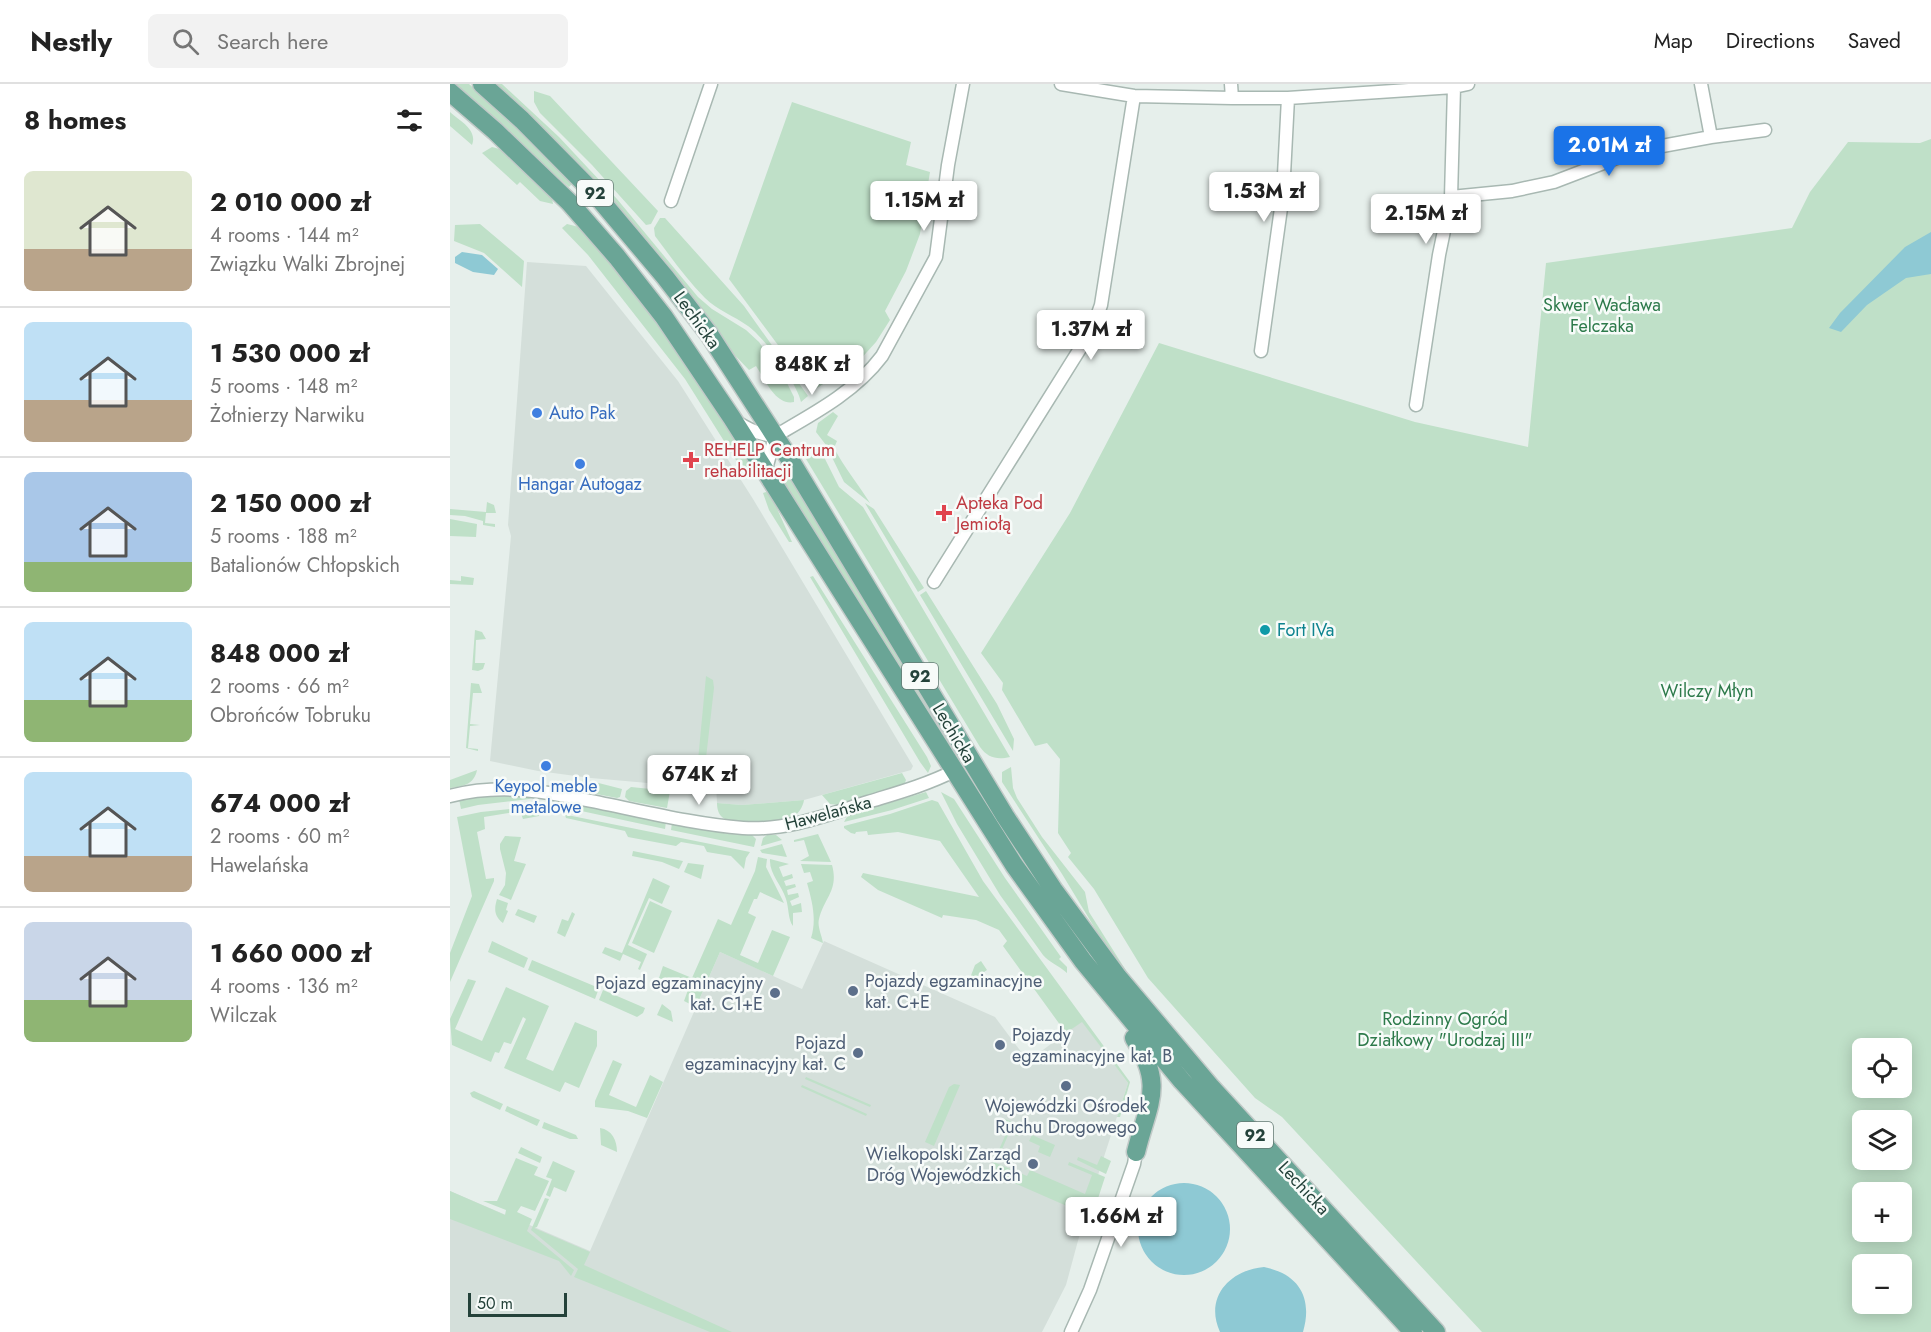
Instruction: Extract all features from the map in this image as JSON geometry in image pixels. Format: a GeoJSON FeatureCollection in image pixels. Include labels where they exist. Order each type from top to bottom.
{"type":"FeatureCollection","features":[{"type":"Feature","properties":{"kind":"main road","name":"Lechicka"},"geometry":{"type":"LineString","coordinates":[[482,84],[522,120],[588,187],[643,249],[709,334],[775,436],[1005,816],[1082,929],[1118,977],[1183,1055],[1436,1332]]}},
{"type":"Feature","properties":{"kind":"main road","name":"Lechicka"},"geometry":{"type":"LineString","coordinates":[[450,92],[546,178],[617,257],[673,330],[732,418],[1014,865],[1095,976],[1182,1081],[1413,1332]]}},
{"type":"Feature","properties":{"kind":"main road"},"geometry":{"type":"LineString","coordinates":[[1095,976],[1141,1048],[1150,1069],[1152,1096],[1136,1152]]}},
{"type":"Feature","properties":{"kind":"street"},"geometry":{"type":"LineString","coordinates":[[671,201],[711,84]]}},
{"type":"Feature","properties":{"kind":"street"},"geometry":{"type":"LineString","coordinates":[[732,418],[753,431],[765,436],[775,436],[845,393],[882,356],[936,257],[948,165],[963,84]]}},
{"type":"Feature","properties":{"kind":"street"},"geometry":{"type":"LineString","coordinates":[[1061,84],[1134,96],[1232,98],[1288,98],[1397,87],[1454,87],[1468,84]]}},
{"type":"Feature","properties":{"kind":"street"},"geometry":{"type":"LineString","coordinates":[[1231,84],[1232,98]]}},
{"type":"Feature","properties":{"kind":"street"},"geometry":{"type":"LineString","coordinates":[[1701,84],[1711,137]]}},
{"type":"Feature","properties":{"kind":"street"},"geometry":{"type":"LineString","coordinates":[[1416,405],[1439,255],[1451,197],[1454,87]]}},
{"type":"Feature","properties":{"kind":"street"},"geometry":{"type":"LineString","coordinates":[[934,582],[1093,328],[1101,305],[1134,96]]}},
{"type":"Feature","properties":{"kind":"street"},"geometry":{"type":"LineString","coordinates":[[1261,351],[1283,194],[1288,98]]}},
{"type":"Feature","properties":{"kind":"street"},"geometry":{"type":"LineString","coordinates":[[1451,197],[1512,190],[1554,182],[1635,151],[1765,130]]}},
{"type":"Feature","properties":{"kind":"street"},"geometry":{"type":"LineString","coordinates":[[765,473],[775,436]]}},
{"type":"Feature","properties":{"kind":"street","name":"Hawelańska"},"geometry":{"type":"LineString","coordinates":[[450,796],[488,788],[520,789],[555,793],[720,825],[766,828],[821,818],[928,784],[954,771]]}},
{"type":"Feature","properties":{"kind":"street"},"geometry":{"type":"LineString","coordinates":[[1071,1332],[1097,1271],[1134,1164],[1136,1152]]}},
{"type":"Feature","properties":{"kind":"shaded area"},"geometry":{"type":"Polygon","coordinates":[[[527,262],[586,266],[678,381],[753,499],[913,766],[911,770],[804,800],[742,805],[717,803],[716,784],[683,781],[682,786],[591,778],[538,771],[490,761],[511,536],[508,525],[527,262]]]}},
{"type":"Feature","properties":{"kind":"shaded area"},"geometry":{"type":"Polygon","coordinates":[[[824,941],[995,1017],[1028,1061],[1082,1021],[1128,1083],[1085,1215],[1066,1285],[1042,1332],[450,1332],[450,1191],[590,1251],[720,952],[802,989],[824,941]]]}},
{"type":"Feature","properties":{"kind":"green space"},"geometry":{"type":"Polygon","coordinates":[[[452,84],[469,84],[532,141],[573,183],[569,187],[452,84]]]}},
{"type":"Feature","properties":{"kind":"green space"},"geometry":{"type":"Polygon","coordinates":[[[494,84],[502,84],[559,137],[617,199],[698,297],[712,309],[746,330],[759,342],[787,383],[794,402],[781,400],[776,396],[756,366],[749,370],[725,345],[494,84]]]}},
{"type":"Feature","properties":{"kind":"green space"},"geometry":{"type":"Polygon","coordinates":[[[534,91],[550,96],[658,211],[651,224],[646,225],[592,165],[540,113],[534,102],[534,91]]]}},
{"type":"Feature","properties":{"kind":"green space"},"geometry":{"type":"Polygon","coordinates":[[[792,102],[911,142],[906,165],[930,172],[920,234],[906,271],[885,311],[890,320],[876,342],[857,363],[812,391],[729,279],[792,102]]]}},
{"type":"Feature","properties":{"kind":"green space"},"geometry":{"type":"Polygon","coordinates":[[[450,112],[470,130],[472,145],[450,126],[450,112]]]}},
{"type":"Feature","properties":{"kind":"green space","name":"Wilczy Młyn"},"geometry":{"type":"Polygon","coordinates":[[[1931,139],[1931,1332],[1482,1332],[1282,1117],[1255,1098],[1148,978],[1094,889],[1068,857],[1071,853],[1058,833],[1060,759],[1047,743],[1035,746],[1002,690],[1003,683],[981,653],[1070,513],[1159,343],[1415,422],[1528,447],[1546,263],[1792,228],[1810,192],[1848,142],[1920,143],[1931,139]]]}},
{"type":"Feature","properties":{"kind":"green space"},"geometry":{"type":"Polygon","coordinates":[[[492,147],[507,151],[505,153],[552,198],[553,204],[540,201],[520,182],[517,185],[482,153],[492,147]]]}},
{"type":"Feature","properties":{"kind":"green space"},"geometry":{"type":"Polygon","coordinates":[[[660,218],[665,218],[744,306],[808,396],[801,402],[787,373],[755,332],[710,302],[679,268],[655,236],[654,228],[660,218]]]}},
{"type":"Feature","properties":{"kind":"green space"},"geometry":{"type":"Polygon","coordinates":[[[480,224],[524,261],[522,287],[484,253],[454,241],[455,225],[480,224]]]}},
{"type":"Feature","properties":{"kind":"green space"},"geometry":{"type":"Polygon","coordinates":[[[567,224],[579,227],[651,316],[757,475],[746,476],[685,379],[588,255],[562,228],[567,224]]]}},
{"type":"Feature","properties":{"kind":"green space"},"geometry":{"type":"Polygon","coordinates":[[[833,412],[838,416],[827,435],[837,441],[834,448],[870,503],[844,482],[826,445],[816,432],[818,423],[833,412]]]}},
{"type":"Feature","properties":{"kind":"green space"},"geometry":{"type":"Polygon","coordinates":[[[818,453],[824,457],[839,487],[863,507],[1010,757],[993,757],[986,754],[980,747],[806,459],[818,453]]]}},
{"type":"Feature","properties":{"kind":"green space"},"geometry":{"type":"Polygon","coordinates":[[[786,471],[934,715],[933,718],[781,483],[779,476],[786,471]]]}},
{"type":"Feature","properties":{"kind":"green space"},"geometry":{"type":"Polygon","coordinates":[[[763,493],[770,493],[792,542],[789,542],[769,510],[763,493]]]}},
{"type":"Feature","properties":{"kind":"green space"},"geometry":{"type":"Polygon","coordinates":[[[487,502],[494,505],[496,513],[486,513],[485,523],[495,524],[495,527],[483,525],[483,521],[465,516],[450,515],[450,509],[486,512],[487,502]]]}},
{"type":"Feature","properties":{"kind":"green space"},"geometry":{"type":"Polygon","coordinates":[[[865,503],[874,509],[924,588],[918,592],[865,503]]]}},
{"type":"Feature","properties":{"kind":"green space"},"geometry":{"type":"Polygon","coordinates":[[[450,519],[477,524],[476,537],[450,536],[450,519]]]}},
{"type":"Feature","properties":{"kind":"green space"},"geometry":{"type":"Polygon","coordinates":[[[461,576],[474,578],[473,585],[450,584],[450,580],[461,581],[461,576]]]}},
{"type":"Feature","properties":{"kind":"green space"},"geometry":{"type":"Polygon","coordinates":[[[813,576],[927,757],[931,766],[928,773],[810,577],[813,576]]]}},
{"type":"Feature","properties":{"kind":"green space"},"geometry":{"type":"Polygon","coordinates":[[[926,591],[997,704],[1014,739],[1013,751],[920,595],[926,591]]]}},
{"type":"Feature","properties":{"kind":"green space"},"geometry":{"type":"Polygon","coordinates":[[[475,630],[482,632],[486,639],[476,640],[475,663],[485,663],[483,669],[478,671],[472,670],[475,630]]]}},
{"type":"Feature","properties":{"kind":"green space"},"geometry":{"type":"Polygon","coordinates":[[[706,676],[713,680],[714,688],[705,767],[702,771],[697,771],[706,676]]]}},
{"type":"Feature","properties":{"kind":"green space"},"geometry":{"type":"Polygon","coordinates":[[[471,683],[479,684],[482,693],[473,693],[470,724],[480,725],[470,726],[468,748],[478,749],[478,751],[466,748],[471,683]]]}},
{"type":"Feature","properties":{"kind":"green space"},"geometry":{"type":"Polygon","coordinates":[[[1011,767],[1013,788],[1017,798],[1042,837],[1085,892],[1089,912],[1132,980],[1099,935],[1002,782],[1002,772],[1011,767]]]}},
{"type":"Feature","properties":{"kind":"green space"},"geometry":{"type":"Polygon","coordinates":[[[477,770],[471,782],[450,788],[450,780],[477,770]]]}},
{"type":"Feature","properties":{"kind":"green space"},"geometry":{"type":"Polygon","coordinates":[[[902,773],[906,780],[904,785],[839,805],[830,804],[822,795],[902,773]]]}},
{"type":"Feature","properties":{"kind":"green space"},"geometry":{"type":"Polygon","coordinates":[[[583,779],[622,789],[620,797],[586,792],[582,785],[583,779]]]}},
{"type":"Feature","properties":{"kind":"green space"},"geometry":{"type":"Polygon","coordinates":[[[631,787],[670,791],[667,808],[629,801],[625,797],[626,791],[631,787]]]}},
{"type":"Feature","properties":{"kind":"green space"},"geometry":{"type":"Polygon","coordinates":[[[926,792],[929,798],[844,822],[848,815],[926,792]]]}},
{"type":"Feature","properties":{"kind":"green space"},"geometry":{"type":"Polygon","coordinates":[[[941,792],[954,799],[1005,878],[1061,957],[1059,959],[1067,967],[1067,973],[1043,955],[1000,895],[957,824],[941,792]]]}},
{"type":"Feature","properties":{"kind":"green space"},"geometry":{"type":"Polygon","coordinates":[[[495,794],[533,797],[461,809],[459,799],[495,794]]]}},
{"type":"Feature","properties":{"kind":"green space"},"geometry":{"type":"Polygon","coordinates":[[[804,800],[794,817],[768,823],[748,823],[725,819],[717,806],[717,803],[742,805],[804,800]]]}},
{"type":"Feature","properties":{"kind":"green space"},"geometry":{"type":"Polygon","coordinates":[[[932,800],[938,802],[983,881],[1130,1082],[1120,1117],[1117,1117],[1128,1083],[1082,1022],[1066,1033],[1003,946],[1007,941],[999,930],[976,920],[943,915],[942,918],[878,890],[861,877],[863,873],[979,897],[940,841],[898,832],[868,835],[867,831],[855,834],[844,828],[844,826],[932,800]]]}},
{"type":"Feature","properties":{"kind":"green space"},"geometry":{"type":"Polygon","coordinates":[[[572,806],[666,822],[665,829],[572,809],[572,806]]]}},
{"type":"Feature","properties":{"kind":"green space"},"geometry":{"type":"Polygon","coordinates":[[[529,807],[538,809],[539,816],[523,819],[520,811],[484,817],[485,829],[477,832],[486,879],[494,878],[494,881],[450,982],[450,953],[472,896],[457,817],[529,807]]]}},
{"type":"Feature","properties":{"kind":"green space"},"geometry":{"type":"Polygon","coordinates":[[[565,815],[750,852],[744,869],[731,856],[707,852],[704,846],[681,842],[676,846],[628,837],[625,831],[566,818],[565,815]]]}},
{"type":"Feature","properties":{"kind":"green space"},"geometry":{"type":"Polygon","coordinates":[[[672,823],[729,834],[752,835],[756,839],[754,847],[671,830],[672,823]]]}},
{"type":"Feature","properties":{"kind":"green space"},"geometry":{"type":"Polygon","coordinates":[[[818,834],[831,862],[800,861],[809,856],[804,840],[794,842],[794,840],[818,834]]]}},
{"type":"Feature","properties":{"kind":"green space"},"geometry":{"type":"Polygon","coordinates":[[[767,835],[776,835],[782,840],[761,846],[763,838],[767,835]]]}},
{"type":"Feature","properties":{"kind":"green space"},"geometry":{"type":"Polygon","coordinates":[[[505,836],[521,837],[514,861],[526,864],[511,900],[499,895],[505,885],[506,873],[500,844],[505,836]]]}},
{"type":"Feature","properties":{"kind":"green space"},"geometry":{"type":"Polygon","coordinates":[[[782,844],[787,857],[762,853],[760,850],[782,844]]]}},
{"type":"Feature","properties":{"kind":"green space"},"geometry":{"type":"Polygon","coordinates":[[[633,851],[683,861],[679,869],[662,862],[632,856],[633,851]]]}},
{"type":"Feature","properties":{"kind":"green space"},"geometry":{"type":"Polygon","coordinates":[[[758,857],[767,859],[766,867],[784,903],[760,892],[757,899],[754,899],[748,913],[756,917],[740,955],[758,963],[772,930],[790,937],[773,976],[720,952],[696,1007],[684,1001],[688,990],[659,978],[663,966],[692,978],[718,919],[731,925],[755,871],[758,857]]]}},
{"type":"Feature","properties":{"kind":"green space"},"geometry":{"type":"Polygon","coordinates":[[[770,859],[789,864],[779,867],[783,877],[792,874],[793,878],[784,881],[786,886],[795,884],[796,887],[787,890],[788,895],[798,893],[799,897],[790,901],[792,906],[801,903],[802,912],[793,913],[793,926],[786,899],[772,870],[770,859]]]}},
{"type":"Feature","properties":{"kind":"green space"},"geometry":{"type":"Polygon","coordinates":[[[688,863],[704,865],[701,879],[684,872],[688,863]]]}},
{"type":"Feature","properties":{"kind":"green space"},"geometry":{"type":"Polygon","coordinates":[[[801,864],[832,865],[834,881],[819,922],[823,943],[811,938],[814,917],[807,883],[813,881],[810,872],[804,873],[801,864]]]}},
{"type":"Feature","properties":{"kind":"green space"},"geometry":{"type":"Polygon","coordinates":[[[653,878],[670,886],[662,904],[649,898],[628,945],[647,954],[640,970],[638,969],[641,962],[623,954],[620,961],[602,953],[605,947],[622,953],[653,878]]]}},
{"type":"Feature","properties":{"kind":"green space"},"geometry":{"type":"Polygon","coordinates":[[[497,899],[508,903],[506,910],[508,911],[503,923],[496,912],[497,899]]]}},
{"type":"Feature","properties":{"kind":"green space"},"geometry":{"type":"Polygon","coordinates":[[[650,901],[672,911],[654,953],[632,943],[650,901]]]}},
{"type":"Feature","properties":{"kind":"green space"},"geometry":{"type":"Polygon","coordinates":[[[518,909],[537,916],[534,923],[515,915],[518,909]]]}},
{"type":"Feature","properties":{"kind":"green space"},"geometry":{"type":"Polygon","coordinates":[[[572,912],[575,914],[565,937],[557,933],[562,919],[568,921],[572,912]]]}},
{"type":"Feature","properties":{"kind":"green space"},"geometry":{"type":"Polygon","coordinates":[[[492,941],[528,958],[524,968],[488,952],[492,941]]]}},
{"type":"Feature","properties":{"kind":"green space"},"geometry":{"type":"Polygon","coordinates":[[[532,960],[599,988],[595,999],[528,970],[532,960]]]}},
{"type":"Feature","properties":{"kind":"green space"},"geometry":{"type":"Polygon","coordinates":[[[981,961],[987,970],[970,978],[975,965],[981,961]]]}},
{"type":"Feature","properties":{"kind":"green space"},"geometry":{"type":"Polygon","coordinates":[[[468,979],[476,981],[455,1029],[482,1041],[506,987],[549,1006],[526,1059],[553,1071],[575,1022],[597,1031],[597,1046],[579,1088],[565,1082],[560,1092],[504,1068],[526,1019],[523,1017],[511,1044],[504,1042],[499,1053],[495,1052],[491,1062],[452,1045],[450,1019],[468,979]]]}},
{"type":"Feature","properties":{"kind":"green space"},"geometry":{"type":"Polygon","coordinates":[[[603,990],[645,1008],[643,1013],[637,1017],[599,1000],[603,990]]]}},
{"type":"Feature","properties":{"kind":"green space"},"geometry":{"type":"Polygon","coordinates":[[[662,1004],[671,1011],[673,1022],[657,1015],[662,1004]]]}},
{"type":"Feature","properties":{"kind":"green space"},"geometry":{"type":"Polygon","coordinates":[[[613,1060],[622,1064],[609,1095],[636,1107],[650,1075],[663,1082],[647,1118],[628,1111],[595,1107],[595,1101],[613,1060]]]}},
{"type":"Feature","properties":{"kind":"green space"},"geometry":{"type":"Polygon","coordinates":[[[806,1077],[871,1105],[870,1107],[805,1079],[806,1077]]]}},
{"type":"Feature","properties":{"kind":"green space"},"geometry":{"type":"Polygon","coordinates":[[[954,1084],[960,1085],[934,1146],[925,1142],[949,1087],[954,1084]]]}},
{"type":"Feature","properties":{"kind":"green space"},"geometry":{"type":"Polygon","coordinates":[[[802,1085],[867,1114],[866,1116],[801,1087],[802,1085]]]}},
{"type":"Feature","properties":{"kind":"green space"},"geometry":{"type":"Polygon","coordinates":[[[474,1091],[503,1104],[500,1110],[472,1097],[470,1093],[474,1091]]]}},
{"type":"Feature","properties":{"kind":"green space"},"geometry":{"type":"Polygon","coordinates":[[[507,1106],[540,1120],[537,1126],[505,1111],[507,1106]]]}},
{"type":"Feature","properties":{"kind":"green space"},"geometry":{"type":"Polygon","coordinates":[[[1005,1119],[1019,1125],[1021,1130],[1018,1136],[1009,1133],[996,1163],[1027,1176],[1030,1170],[1085,1194],[1092,1175],[1068,1165],[1069,1162],[1105,1177],[1092,1217],[989,1172],[1010,1125],[1002,1121],[1005,1119]]]}},
{"type":"Feature","properties":{"kind":"green space"},"geometry":{"type":"Polygon","coordinates":[[[544,1122],[576,1135],[578,1139],[570,1139],[542,1128],[544,1122]]]}},
{"type":"Feature","properties":{"kind":"green space"},"geometry":{"type":"Polygon","coordinates":[[[600,1128],[613,1136],[617,1152],[601,1145],[600,1128]]]}},
{"type":"Feature","properties":{"kind":"green space"},"geometry":{"type":"Polygon","coordinates":[[[1032,1135],[1055,1145],[1050,1157],[1038,1152],[1040,1146],[1029,1141],[1032,1135]]]}},
{"type":"Feature","properties":{"kind":"green space"},"geometry":{"type":"Polygon","coordinates":[[[521,1147],[542,1157],[540,1163],[518,1153],[521,1147]]]}},
{"type":"Feature","properties":{"kind":"green space"},"geometry":{"type":"Polygon","coordinates":[[[1101,1156],[1111,1161],[1106,1174],[1077,1160],[1078,1157],[1097,1165],[1101,1156]]]}},
{"type":"Feature","properties":{"kind":"green space"},"geometry":{"type":"Polygon","coordinates":[[[516,1158],[538,1167],[534,1175],[549,1181],[535,1211],[521,1206],[517,1212],[532,1219],[527,1231],[574,1270],[571,1276],[559,1261],[450,1219],[450,1191],[505,1215],[506,1210],[483,1201],[497,1201],[516,1158]]]}},
{"type":"Feature","properties":{"kind":"green space"},"geometry":{"type":"Polygon","coordinates":[[[553,1161],[575,1171],[566,1192],[554,1187],[550,1197],[546,1195],[552,1179],[546,1177],[553,1161]]]}},
{"type":"Feature","properties":{"kind":"green space"},"geometry":{"type":"Polygon","coordinates":[[[545,1198],[549,1199],[537,1227],[534,1228],[590,1252],[584,1265],[732,1332],[710,1332],[574,1277],[578,1269],[531,1230],[545,1198]]]}},
{"type":"Feature","properties":{"kind":"water"},"geometry":{"type":"Polygon","coordinates":[[[1931,232],[1931,274],[1906,278],[1867,305],[1841,332],[1829,328],[1840,313],[1905,247],[1931,232]]]}},
{"type":"Feature","properties":{"kind":"water"},"geometry":{"type":"Polygon","coordinates":[[[462,252],[482,255],[498,269],[494,275],[473,272],[455,263],[455,257],[462,252]]]}},
{"type":"Feature","properties":{"kind":"water"},"geometry":{"type":"Polygon","coordinates":[[[1184,1183],[1202,1186],[1217,1196],[1227,1211],[1230,1229],[1227,1247],[1217,1262],[1202,1272],[1184,1275],[1166,1272],[1151,1262],[1141,1247],[1138,1229],[1141,1211],[1151,1196],[1166,1186],[1184,1183]]]}},
{"type":"Feature","properties":{"kind":"water"},"geometry":{"type":"Polygon","coordinates":[[[1264,1267],[1286,1275],[1300,1289],[1306,1308],[1303,1332],[1220,1332],[1215,1308],[1223,1288],[1241,1274],[1264,1267]]]}},
{"type":"Feature","properties":{"kind":"place","name":"Auto Pak"},"geometry":{"type":"Point","coordinates":[537,413]}},
{"type":"Feature","properties":{"kind":"place","name":"REHELP Centrum rehabilitacji"},"geometry":{"type":"Point","coordinates":[691,460]}},
{"type":"Feature","properties":{"kind":"place","name":"Hangar Autogaz"},"geometry":{"type":"Point","coordinates":[580,464]}},
{"type":"Feature","properties":{"kind":"place","name":"Apteka Pod Jemiołą"},"geometry":{"type":"Point","coordinates":[944,513]}},
{"type":"Feature","properties":{"kind":"place","name":"Fort IVa"},"geometry":{"type":"Point","coordinates":[1265,630]}},
{"type":"Feature","properties":{"kind":"place","name":"Keypol meble metalowe"},"geometry":{"type":"Point","coordinates":[546,766]}},
{"type":"Feature","properties":{"kind":"place","name":"Pojazdy egzaminacyjne kat. C+E"},"geometry":{"type":"Point","coordinates":[853,991]}},
{"type":"Feature","properties":{"kind":"place","name":"Pojazd egzaminacyjny kat. C1+E"},"geometry":{"type":"Point","coordinates":[775,993]}},
{"type":"Feature","properties":{"kind":"place","name":"Pojazdy egzaminacyjne kat. B"},"geometry":{"type":"Point","coordinates":[1000,1045]}},
{"type":"Feature","properties":{"kind":"place","name":"Pojazd egzaminacyjny kat. C"},"geometry":{"type":"Point","coordinates":[858,1053]}},
{"type":"Feature","properties":{"kind":"place","name":"Wojewódzki Ośrodek Ruchu Drogowego"},"geometry":{"type":"Point","coordinates":[1066,1086]}},
{"type":"Feature","properties":{"kind":"place","name":"Wielkopolski Zarząd Dróg Wojewódzkich"},"geometry":{"type":"Point","coordinates":[1033,1164]}},
{"type":"Feature","properties":{"kind":"park label","name":"Skwer Wacława Felczaka"},"geometry":{"type":"Point","coordinates":[1602,315]}},
{"type":"Feature","properties":{"kind":"park label","name":"Rodzinny Ogród Działkowy \"Urodzaj III\""},"geometry":{"type":"Point","coordinates":[1445,1029]}}]}
